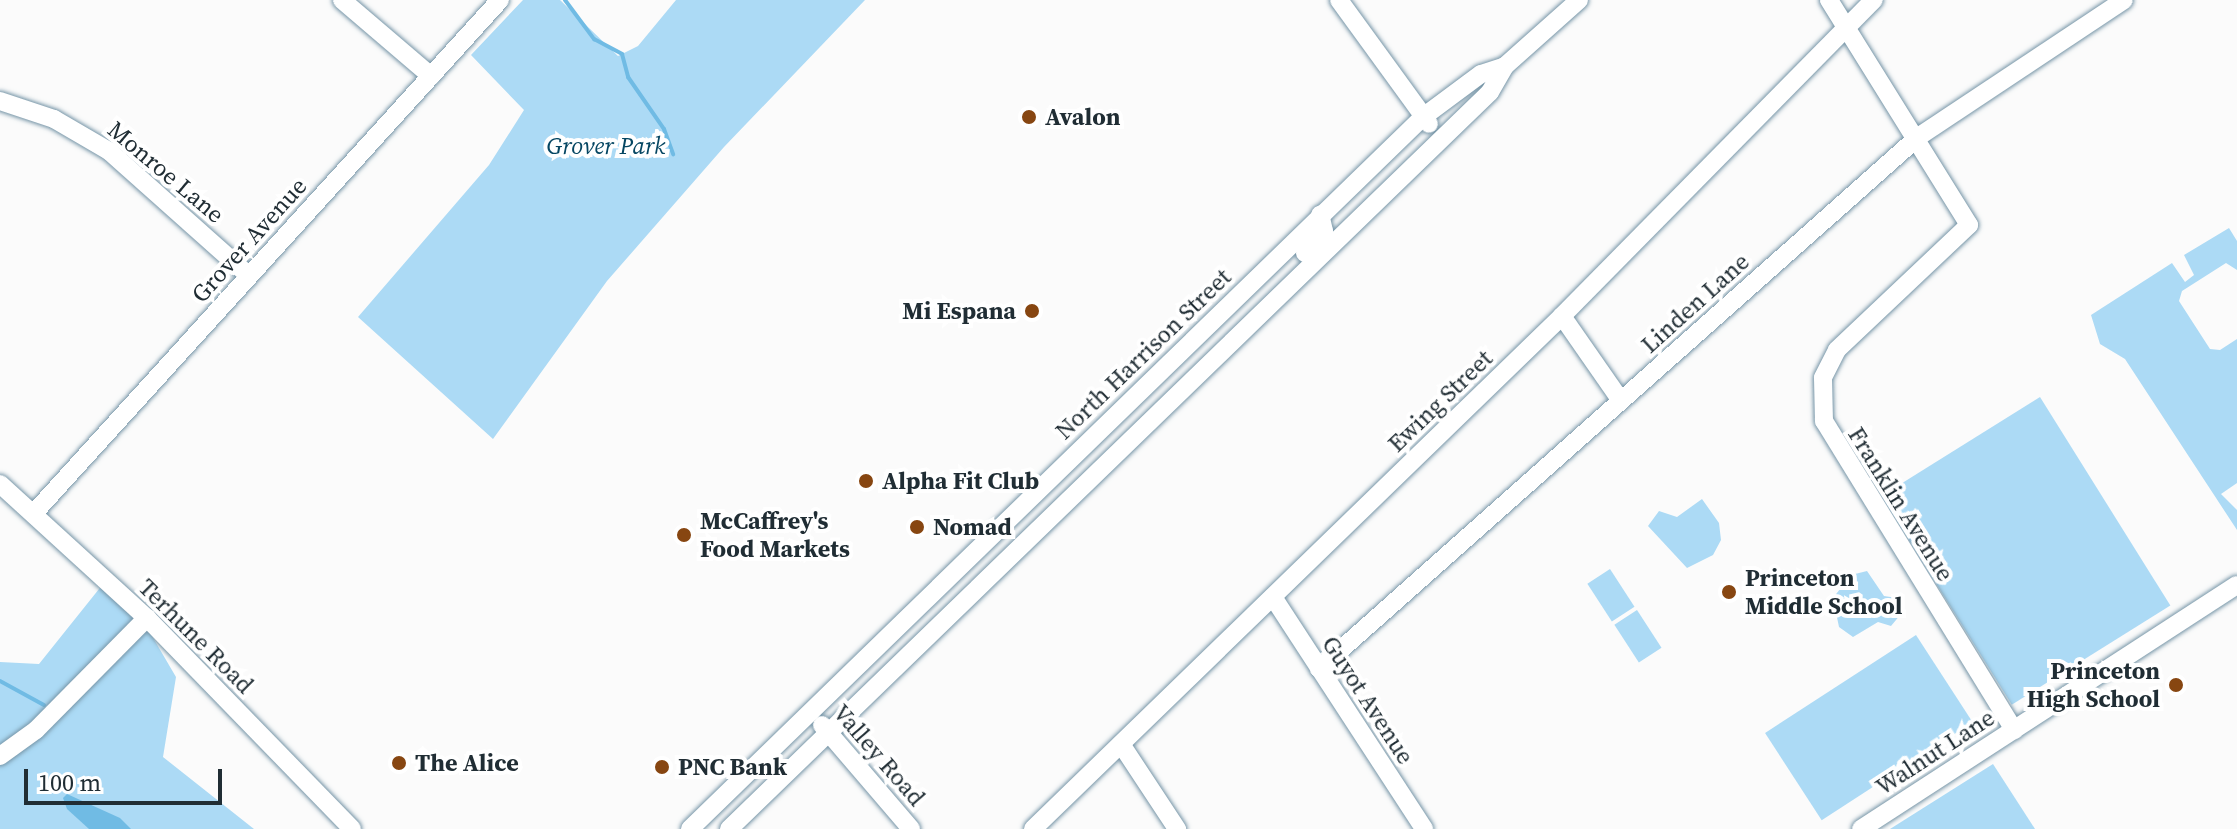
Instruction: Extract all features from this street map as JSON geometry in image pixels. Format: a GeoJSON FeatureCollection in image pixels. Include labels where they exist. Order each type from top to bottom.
{"type":"FeatureCollection","features":[{"type":"Feature","properties":{"kind":"street"},"geometry":{"type":"LineString","coordinates":[[342,0],[431,76]]}},
{"type":"Feature","properties":{"kind":"street","name":"Grover Avenue"},"geometry":{"type":"LineString","coordinates":[[34,513],[500,0]]}},
{"type":"Feature","properties":{"kind":"street"},"geometry":{"type":"LineString","coordinates":[[1339,0],[1423,117],[1442,137]]}},
{"type":"Feature","properties":{"kind":"street","name":"North Harrison Street"},"geometry":{"type":"LineString","coordinates":[[729,829],[1490,92],[1505,66],[1579,0]]}},
{"type":"Feature","properties":{"kind":"street","name":"Franklin Avenue"},"geometry":{"type":"LineString","coordinates":[[1829,0],[1966,214],[1968,231],[1837,350],[1823,378],[1821,407],[1829,434],[2014,730]]}},
{"type":"Feature","properties":{"kind":"street","name":"Ewing Street"},"geometry":{"type":"LineString","coordinates":[[1033,829],[1562,316],[1874,0]]}},
{"type":"Feature","properties":{"kind":"street","name":"Linden Lane"},"geometry":{"type":"LineString","coordinates":[[1319,669],[1918,137],[2124,0]]}},
{"type":"Feature","properties":{"kind":"street","name":"North Harrison Street"},"geometry":{"type":"LineString","coordinates":[[690,829],[1362,174],[1423,117],[1481,74],[1505,66]]}},
{"type":"Feature","properties":{"kind":"street","name":"Monroe Lane"},"geometry":{"type":"LineString","coordinates":[[0,101],[54,119],[109,151],[248,275]]}},
{"type":"Feature","properties":{"kind":"street"},"geometry":{"type":"LineString","coordinates":[[1362,174],[1393,186]]}},
{"type":"Feature","properties":{"kind":"street"},"geometry":{"type":"LineString","coordinates":[[1284,291],[1284,274],[1322,237],[1320,214]]}},
{"type":"Feature","properties":{"kind":"street"},"geometry":{"type":"LineString","coordinates":[[1562,316],[1621,401]]}},
{"type":"Feature","properties":{"kind":"street"},"geometry":{"type":"LineString","coordinates":[[1202,330],[1233,332],[1250,323]]}},
{"type":"Feature","properties":{"kind":"street","name":"Terhune Road"},"geometry":{"type":"LineString","coordinates":[[0,484],[147,618],[352,829]]}},
{"type":"Feature","properties":{"kind":"street","name":"Walnut Lane"},"geometry":{"type":"LineString","coordinates":[[1861,829],[2237,585]]}},
{"type":"Feature","properties":{"kind":"street","name":"Guyot Avenue"},"geometry":{"type":"LineString","coordinates":[[1273,597],[1424,829]]}},
{"type":"Feature","properties":{"kind":"street"},"geometry":{"type":"LineString","coordinates":[[0,756],[36,730],[147,618]]}},
{"type":"Feature","properties":{"kind":"street","name":"Valley Road"},"geometry":{"type":"LineString","coordinates":[[810,712],[911,829]]}},
{"type":"Feature","properties":{"kind":"street"},"geometry":{"type":"LineString","coordinates":[[1121,744],[1177,829]]}},
{"type":"Feature","properties":{"kind":"green space","name":"Grover Park"},"geometry":{"type":"Polygon","coordinates":[[[523,0],[560,0],[618,56],[638,46],[676,0],[865,0],[724,147],[607,281],[493,439],[358,317],[489,165],[524,110],[471,55],[523,0]]]}},
{"type":"Feature","properties":{"kind":"green space"},"geometry":{"type":"Polygon","coordinates":[[[2229,228],[2237,241],[2237,270],[2226,263],[2182,291],[2179,301],[2210,349],[2220,350],[2237,339],[2237,483],[2221,494],[2237,510],[2237,530],[2125,359],[2100,344],[2091,315],[2172,263],[2185,282],[2194,275],[2184,255],[2229,228]]]}},
{"type":"Feature","properties":{"kind":"green space"},"geometry":{"type":"Polygon","coordinates":[[[2040,397],[2170,606],[2012,705],[1881,496],[2040,397]]]}},
{"type":"Feature","properties":{"kind":"green space"},"geometry":{"type":"Polygon","coordinates":[[[1702,499],[1719,523],[1721,540],[1713,555],[1687,568],[1648,526],[1659,511],[1677,517],[1702,499]]]}},
{"type":"Feature","properties":{"kind":"green space"},"geometry":{"type":"Polygon","coordinates":[[[1610,569],[1635,607],[1612,621],[1587,584],[1610,569]]]}},
{"type":"Feature","properties":{"kind":"green space"},"geometry":{"type":"Polygon","coordinates":[[[1867,571],[1884,596],[1897,598],[1901,614],[1891,626],[1878,622],[1853,637],[1839,627],[1833,598],[1851,575],[1867,571]]]}},
{"type":"Feature","properties":{"kind":"green space"},"geometry":{"type":"Polygon","coordinates":[[[107,579],[135,607],[176,677],[163,757],[254,829],[0,829],[0,662],[39,664],[107,579]]]}},
{"type":"Feature","properties":{"kind":"green space"},"geometry":{"type":"Polygon","coordinates":[[[1637,610],[1662,648],[1639,662],[1614,625],[1637,610]]]}},
{"type":"Feature","properties":{"kind":"green space"},"geometry":{"type":"Polygon","coordinates":[[[1916,635],[1973,722],[1822,820],[1765,733],[1916,635]]]}},
{"type":"Feature","properties":{"kind":"green space"},"geometry":{"type":"Polygon","coordinates":[[[1993,764],[2035,829],[1890,829],[1993,764]]]}},
{"type":"Feature","properties":{"kind":"shaded area"},"geometry":{"type":"Polygon","coordinates":[[[67,794],[120,818],[131,829],[89,829],[67,809],[63,798],[67,794]]]}},
{"type":"Feature","properties":{"kind":"waterway"},"geometry":{"type":"LineString","coordinates":[[565,0],[594,39],[622,54],[628,77],[664,129],[673,154]]}},
{"type":"Feature","properties":{"kind":"waterway"},"geometry":{"type":"LineString","coordinates":[[0,681],[44,705]]}},
{"type":"Feature","properties":{"kind":"place","name":"Avalon"},"geometry":{"type":"Point","coordinates":[1029,117]}},
{"type":"Feature","properties":{"kind":"place","name":"Mi Espana"},"geometry":{"type":"Point","coordinates":[1032,311]}},
{"type":"Feature","properties":{"kind":"place","name":"Alpha Fit Club"},"geometry":{"type":"Point","coordinates":[866,481]}},
{"type":"Feature","properties":{"kind":"place","name":"Nomad"},"geometry":{"type":"Point","coordinates":[917,527]}},
{"type":"Feature","properties":{"kind":"place","name":"McCaffrey's Food Markets"},"geometry":{"type":"Point","coordinates":[684,535]}},
{"type":"Feature","properties":{"kind":"place","name":"Princeton Middle School"},"geometry":{"type":"Point","coordinates":[1729,592]}},
{"type":"Feature","properties":{"kind":"place","name":"Princeton High School"},"geometry":{"type":"Point","coordinates":[2176,685]}},
{"type":"Feature","properties":{"kind":"place","name":"The Alice"},"geometry":{"type":"Point","coordinates":[399,763]}},
{"type":"Feature","properties":{"kind":"place","name":"PNC Bank"},"geometry":{"type":"Point","coordinates":[662,767]}}]}
